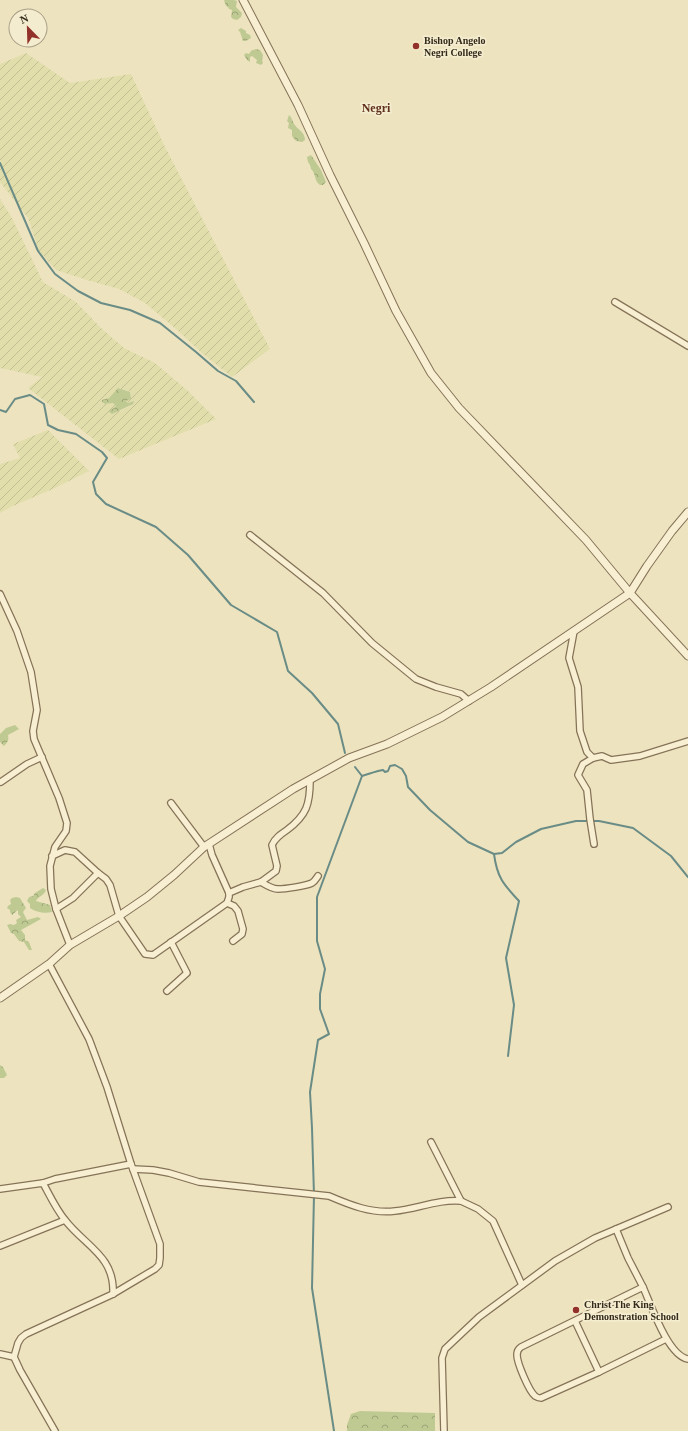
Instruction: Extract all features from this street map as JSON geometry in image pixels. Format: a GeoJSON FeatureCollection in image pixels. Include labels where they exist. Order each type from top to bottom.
{"type":"FeatureCollection","features":[{"type":"Feature","properties":{"kind":"street"},"geometry":{"type":"LineString","coordinates":[[243,0],[298,105],[332,181],[364,243],[396,311],[431,373],[459,408],[586,540],[630,593],[688,656]]}},
{"type":"Feature","properties":{"kind":"street"},"geometry":{"type":"LineString","coordinates":[[615,302],[688,346]]}},
{"type":"Feature","properties":{"kind":"street"},"geometry":{"type":"LineString","coordinates":[[0,998],[49,964],[70,945],[119,916],[146,897],[207,846],[310,780],[349,758],[387,744],[442,717],[469,701],[630,593],[672,531],[688,512]]}},
{"type":"Feature","properties":{"kind":"street"},"geometry":{"type":"LineString","coordinates":[[250,535],[262,543],[293,570],[323,593],[372,643],[416,679],[436,687],[461,694],[469,701]]}},
{"type":"Feature","properties":{"kind":"street"},"geometry":{"type":"LineString","coordinates":[[0,594],[17,631],[31,672],[37,710],[33,730],[34,740],[59,798],[67,825],[66,831],[55,847],[50,866],[51,889],[56,909],[70,945]]}},
{"type":"Feature","properties":{"kind":"street"},"geometry":{"type":"LineString","coordinates":[[574,631],[569,658],[578,687],[580,731],[587,752],[593,758]]}},
{"type":"Feature","properties":{"kind":"street"},"geometry":{"type":"LineString","coordinates":[[583,764],[593,758],[602,756],[611,760],[640,756],[688,741]]}},
{"type":"Feature","properties":{"kind":"street"},"geometry":{"type":"LineString","coordinates":[[587,752],[578,775],[587,790],[594,844]]}},
{"type":"Feature","properties":{"kind":"street"},"geometry":{"type":"LineString","coordinates":[[1,782],[27,764],[42,757]]}},
{"type":"Feature","properties":{"kind":"street"},"geometry":{"type":"LineString","coordinates":[[229,894],[243,887],[260,882],[276,871],[277,866],[272,846],[277,837],[303,816],[309,800],[310,780]]}},
{"type":"Feature","properties":{"kind":"street"},"geometry":{"type":"LineString","coordinates":[[52,856],[65,850],[75,852],[106,879],[110,885],[119,916],[145,954],[153,955],[227,903],[229,894],[207,846],[171,802]]}},
{"type":"Feature","properties":{"kind":"street"},"geometry":{"type":"LineString","coordinates":[[56,909],[73,898],[98,873]]}},
{"type":"Feature","properties":{"kind":"street"},"geometry":{"type":"LineString","coordinates":[[260,882],[277,889],[310,883],[316,880],[318,876]]}},
{"type":"Feature","properties":{"kind":"street"},"geometry":{"type":"LineString","coordinates":[[227,903],[234,906],[238,910],[243,929],[242,934],[233,941]]}},
{"type":"Feature","properties":{"kind":"street"},"geometry":{"type":"LineString","coordinates":[[167,991],[187,973],[171,942]]}},
{"type":"Feature","properties":{"kind":"street"},"geometry":{"type":"LineString","coordinates":[[49,964],[89,1039],[117,1114],[132,1167],[160,1244],[159,1265],[155,1269],[113,1294],[26,1334],[18,1343],[14,1357],[55,1431]]}},
{"type":"Feature","properties":{"kind":"street"},"geometry":{"type":"LineString","coordinates":[[431,1142],[461,1201]]}},
{"type":"Feature","properties":{"kind":"street"},"geometry":{"type":"LineString","coordinates":[[0,1189],[132,1167],[169,1173],[199,1182],[329,1196],[354,1206],[383,1212],[438,1202],[461,1201],[478,1209],[493,1221],[522,1285]]}},
{"type":"Feature","properties":{"kind":"street"},"geometry":{"type":"LineString","coordinates":[[43,1183],[65,1220],[105,1260],[111,1274],[113,1294]]}},
{"type":"Feature","properties":{"kind":"street"},"geometry":{"type":"LineString","coordinates":[[444,1431],[442,1365],[443,1353],[445,1349],[479,1317],[567,1254],[616,1229],[668,1207]]}},
{"type":"Feature","properties":{"kind":"street"},"geometry":{"type":"LineString","coordinates":[[0,1246],[65,1220]]}},
{"type":"Feature","properties":{"kind":"street"},"geometry":{"type":"LineString","coordinates":[[616,1229],[666,1339],[678,1355],[688,1360]]}},
{"type":"Feature","properties":{"kind":"street"},"geometry":{"type":"LineString","coordinates":[[643,1287],[527,1343],[518,1349],[517,1357],[522,1372],[535,1396],[541,1398],[599,1372],[666,1339]]}},
{"type":"Feature","properties":{"kind":"street"},"geometry":{"type":"LineString","coordinates":[[575,1321],[599,1372]]}},
{"type":"Feature","properties":{"kind":"street"},"geometry":{"type":"LineString","coordinates":[[0,1354],[14,1357]]}},
{"type":"Feature","properties":{"kind":"shaded area"},"geometry":{"type":"Polygon","coordinates":[[[26,53],[70,83],[131,74],[165,147],[270,349],[232,377],[203,354],[145,303],[119,289],[56,270],[39,251],[28,218],[0,182],[0,64],[26,53]]]}},
{"type":"Feature","properties":{"kind":"shaded area"},"geometry":{"type":"Polygon","coordinates":[[[0,199],[11,216],[43,282],[76,302],[101,328],[124,348],[155,363],[187,390],[216,419],[119,459],[28,388],[42,377],[0,368],[0,199]],[[118,388],[109,398],[102,400],[102,402],[105,404],[114,403],[116,406],[115,408],[120,411],[130,406],[126,400],[130,392],[118,388]]]}},
{"type":"Feature","properties":{"kind":"shaded area"},"geometry":{"type":"Polygon","coordinates":[[[48,430],[89,471],[0,513],[0,464],[20,458],[13,444],[48,430]]]}},
{"type":"Feature","properties":{"kind":"green space"},"geometry":{"type":"Polygon","coordinates":[[[224,0],[237,1],[236,7],[242,13],[241,17],[237,20],[231,17],[232,10],[226,6],[224,0]]]}},
{"type":"Feature","properties":{"kind":"green space"},"geometry":{"type":"Polygon","coordinates":[[[241,28],[250,35],[251,38],[243,41],[238,30],[241,28]]]}},
{"type":"Feature","properties":{"kind":"green space"},"geometry":{"type":"Polygon","coordinates":[[[256,49],[260,50],[263,55],[263,63],[261,65],[256,63],[257,60],[252,56],[250,57],[250,62],[244,55],[246,53],[249,54],[251,51],[256,49]]]}},
{"type":"Feature","properties":{"kind":"green space"},"geometry":{"type":"Polygon","coordinates":[[[289,115],[294,124],[305,137],[305,140],[302,142],[296,141],[292,136],[292,130],[288,128],[289,123],[287,121],[289,115]]]}},
{"type":"Feature","properties":{"kind":"green space"},"geometry":{"type":"Polygon","coordinates":[[[311,155],[321,170],[326,182],[323,185],[318,183],[308,162],[307,157],[311,155]]]}},
{"type":"Feature","properties":{"kind":"green space"},"geometry":{"type":"Polygon","coordinates":[[[118,388],[130,392],[131,399],[126,401],[128,403],[134,401],[133,404],[112,414],[109,412],[110,410],[116,406],[113,403],[105,404],[102,400],[109,398],[118,388]]]}},
{"type":"Feature","properties":{"kind":"green space"},"geometry":{"type":"Polygon","coordinates":[[[15,725],[19,729],[8,735],[8,741],[4,746],[0,742],[0,734],[6,728],[15,725]]]}},
{"type":"Feature","properties":{"kind":"green space"},"geometry":{"type":"Polygon","coordinates":[[[43,888],[46,890],[45,892],[36,901],[50,905],[52,912],[50,913],[35,911],[30,908],[30,904],[27,901],[29,897],[33,896],[43,888]]]}},
{"type":"Feature","properties":{"kind":"green space"},"geometry":{"type":"Polygon","coordinates":[[[16,897],[20,898],[26,908],[23,912],[27,920],[38,917],[41,919],[21,930],[25,935],[25,940],[29,942],[32,950],[29,950],[24,942],[19,941],[14,934],[11,933],[7,925],[14,925],[17,923],[16,920],[21,917],[18,914],[18,910],[12,915],[10,910],[7,908],[11,904],[10,900],[16,897]]]}},
{"type":"Feature","properties":{"kind":"green space"},"geometry":{"type":"Polygon","coordinates":[[[0,1065],[3,1067],[7,1075],[4,1078],[0,1078],[0,1065]]]}},
{"type":"Feature","properties":{"kind":"green space"},"geometry":{"type":"Polygon","coordinates":[[[360,1411],[435,1413],[435,1431],[347,1431],[347,1425],[351,1414],[360,1411]]]}},
{"type":"Feature","properties":{"kind":"waterway"},"geometry":{"type":"LineString","coordinates":[[0,163],[38,251],[55,274],[78,291],[101,303],[130,310],[160,323],[218,371],[236,381],[254,402]]}},
{"type":"Feature","properties":{"kind":"waterway"},"geometry":{"type":"LineString","coordinates":[[0,410],[6,412],[15,399],[30,395],[44,404],[48,425],[58,430],[76,434],[102,452],[107,458],[93,482],[96,494],[106,504],[156,527],[188,555],[231,605],[277,632],[288,671],[312,693],[338,724],[345,753]]}},
{"type":"Feature","properties":{"kind":"waterway"},"geometry":{"type":"LineString","coordinates":[[355,767],[362,776],[383,770],[385,772],[388,771],[390,766],[395,765],[402,769],[406,776],[408,787],[430,810],[468,842],[494,854],[502,853],[516,842],[541,829],[576,821],[599,821],[633,828],[671,856],[688,877]]}},
{"type":"Feature","properties":{"kind":"waterway"},"geometry":{"type":"LineString","coordinates":[[334,1431],[312,1288],[314,1195],[310,1092],[318,1040],[329,1034],[320,1009],[320,994],[325,969],[317,941],[317,897],[362,776]]}},
{"type":"Feature","properties":{"kind":"waterway"},"geometry":{"type":"LineString","coordinates":[[494,854],[497,869],[502,880],[519,901],[506,958],[514,1005],[508,1056]]}},
{"type":"Feature","properties":{"kind":"place","name":"Bishop Angelo Negri College"},"geometry":{"type":"Point","coordinates":[416,46]}},
{"type":"Feature","properties":{"kind":"place","name":"Christ The King Demonstration School"},"geometry":{"type":"Point","coordinates":[576,1310]}},
{"type":"Feature","properties":{"kind":"district","name":"Negri"},"geometry":{"type":"Point","coordinates":[376,108]}}]}
